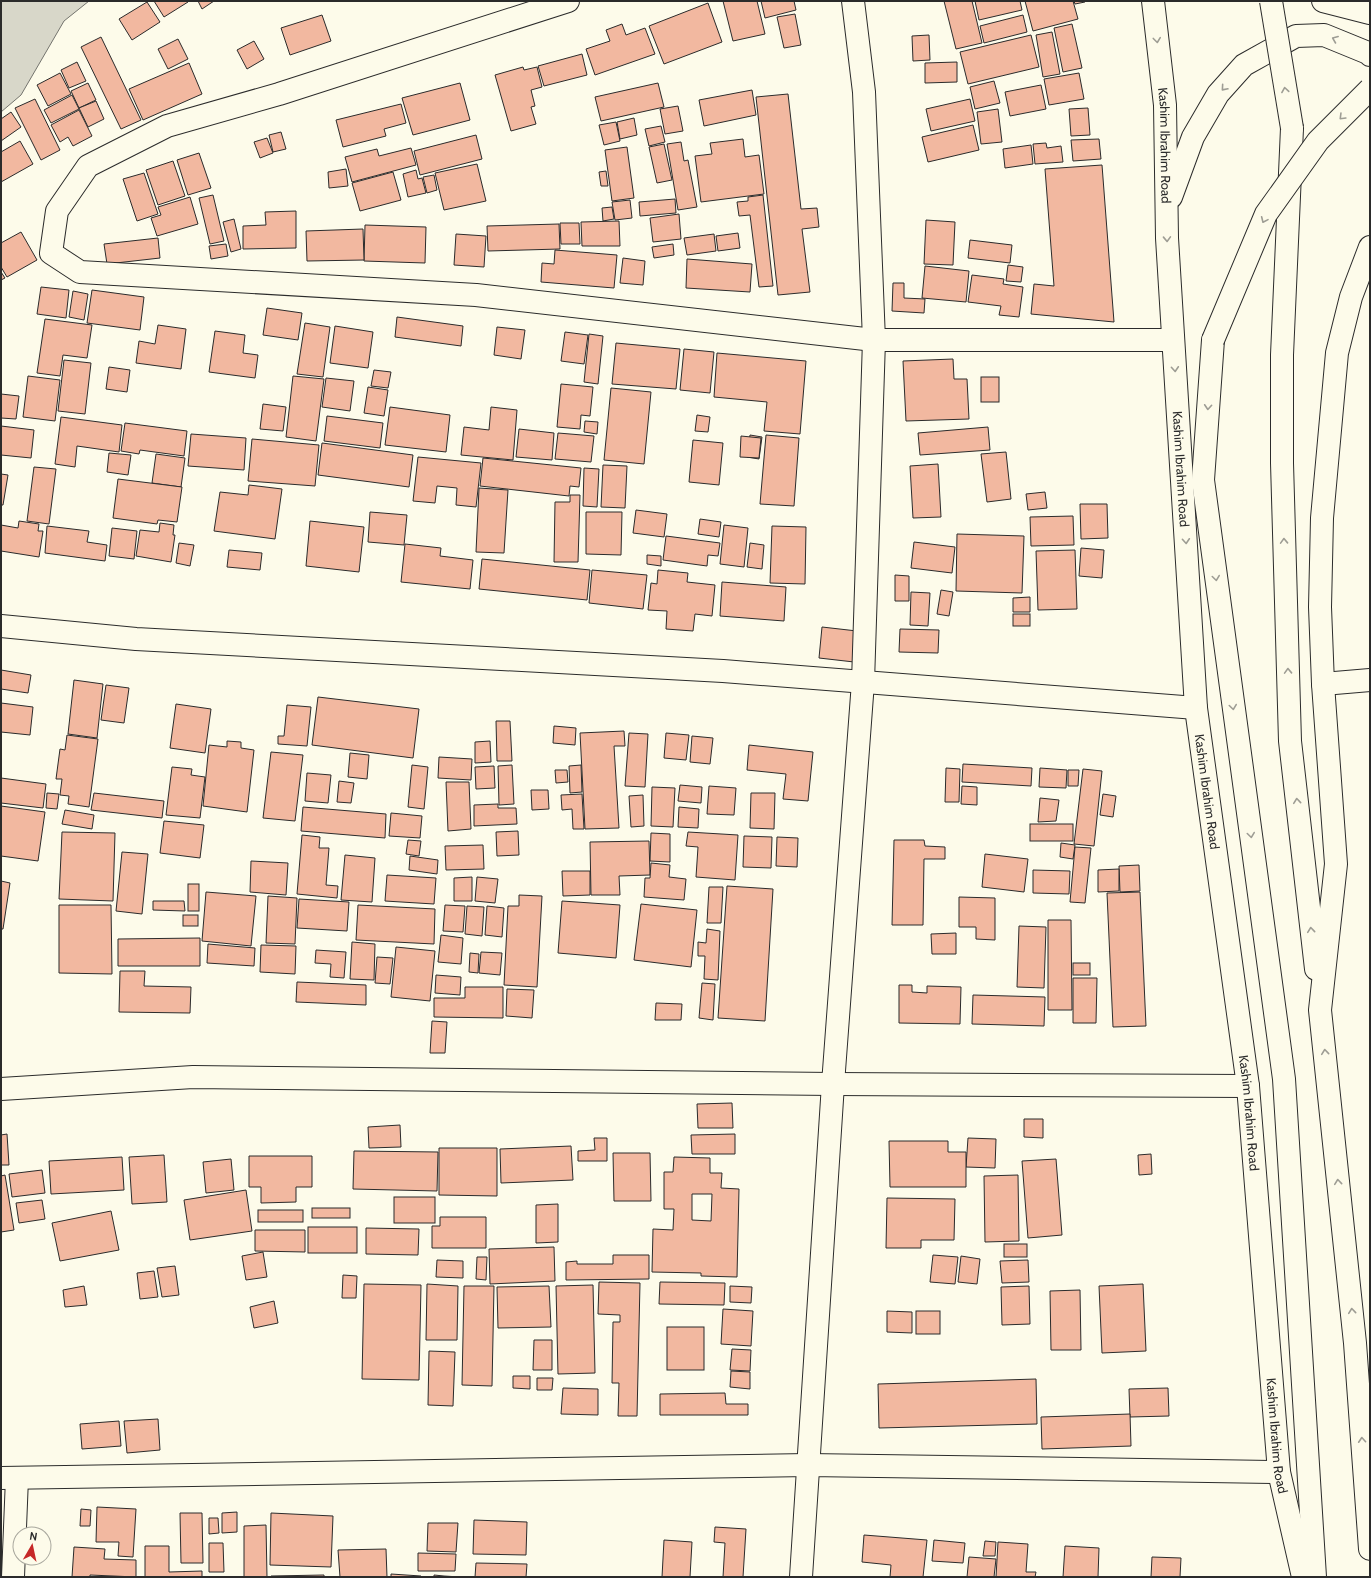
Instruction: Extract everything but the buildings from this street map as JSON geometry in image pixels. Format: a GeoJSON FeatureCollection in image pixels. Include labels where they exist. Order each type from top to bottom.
{"type":"FeatureCollection","features":[{"type":"Feature","properties":{"kind":"main road"},"geometry":{"type":"LineString","coordinates":[[568,1],[279,94],[167,126],[88,166],[57,211],[51,253],[80,272],[476,295],[874,340],[1173,340]]}},
{"type":"Feature","properties":{"kind":"main road"},"geometry":{"type":"LineString","coordinates":[[801,1577],[833,1084],[863,682],[874,340],[864,92],[853,1]]}},
{"type":"Feature","properties":{"kind":"main road","name":"Kashim Ibrahim Road"},"geometry":{"type":"LineString","coordinates":[[1153,1],[1165,105],[1167,238],[1196,708],[1248,1086],[1279,1472],[1303,1577]]}},
{"type":"Feature","properties":{"kind":"main road"},"geometry":{"type":"LineString","coordinates":[[1271,1],[1292,128],[1282,386],[1282,463],[1290,741],[1355,1343],[1370,1549]]}},
{"type":"Feature","properties":{"kind":"main road"},"geometry":{"type":"LineString","coordinates":[[1323,1],[1370,13]]}},
{"type":"Feature","properties":{"kind":"main road"},"geometry":{"type":"LineString","coordinates":[[1166,210],[1193,137],[1218,94],[1244,65],[1296,36],[1324,35],[1370,55]]}},
{"type":"Feature","properties":{"kind":"main road"},"geometry":{"type":"LineString","coordinates":[[1315,1577],[1284,1079],[1203,480],[1213,340],[1266,214],[1318,141],[1370,89]]}},
{"type":"Feature","properties":{"kind":"main road"},"geometry":{"type":"LineString","coordinates":[[1320,1010],[1336,864],[1323,684],[1320,607],[1322,518],[1337,353],[1351,297],[1370,247]]}},
{"type":"Feature","properties":{"kind":"main road"},"geometry":{"type":"LineString","coordinates":[[1,626],[136,639],[722,671],[1196,708]]}},
{"type":"Feature","properties":{"kind":"main road"},"geometry":{"type":"LineString","coordinates":[[1323,684],[1370,680]]}},
{"type":"Feature","properties":{"kind":"main road"},"geometry":{"type":"LineString","coordinates":[[1,1089],[193,1077],[833,1084],[1248,1086]]}},
{"type":"Feature","properties":{"kind":"main road"},"geometry":{"type":"LineString","coordinates":[[13,1577],[9,1478],[808,1465],[1279,1472]]}},
{"type":"Feature","properties":{"kind":"shaded area"},"geometry":{"type":"Polygon","coordinates":[[[1,1],[89,1],[64,21],[21,95],[1,112],[1,1]]]}}]}
